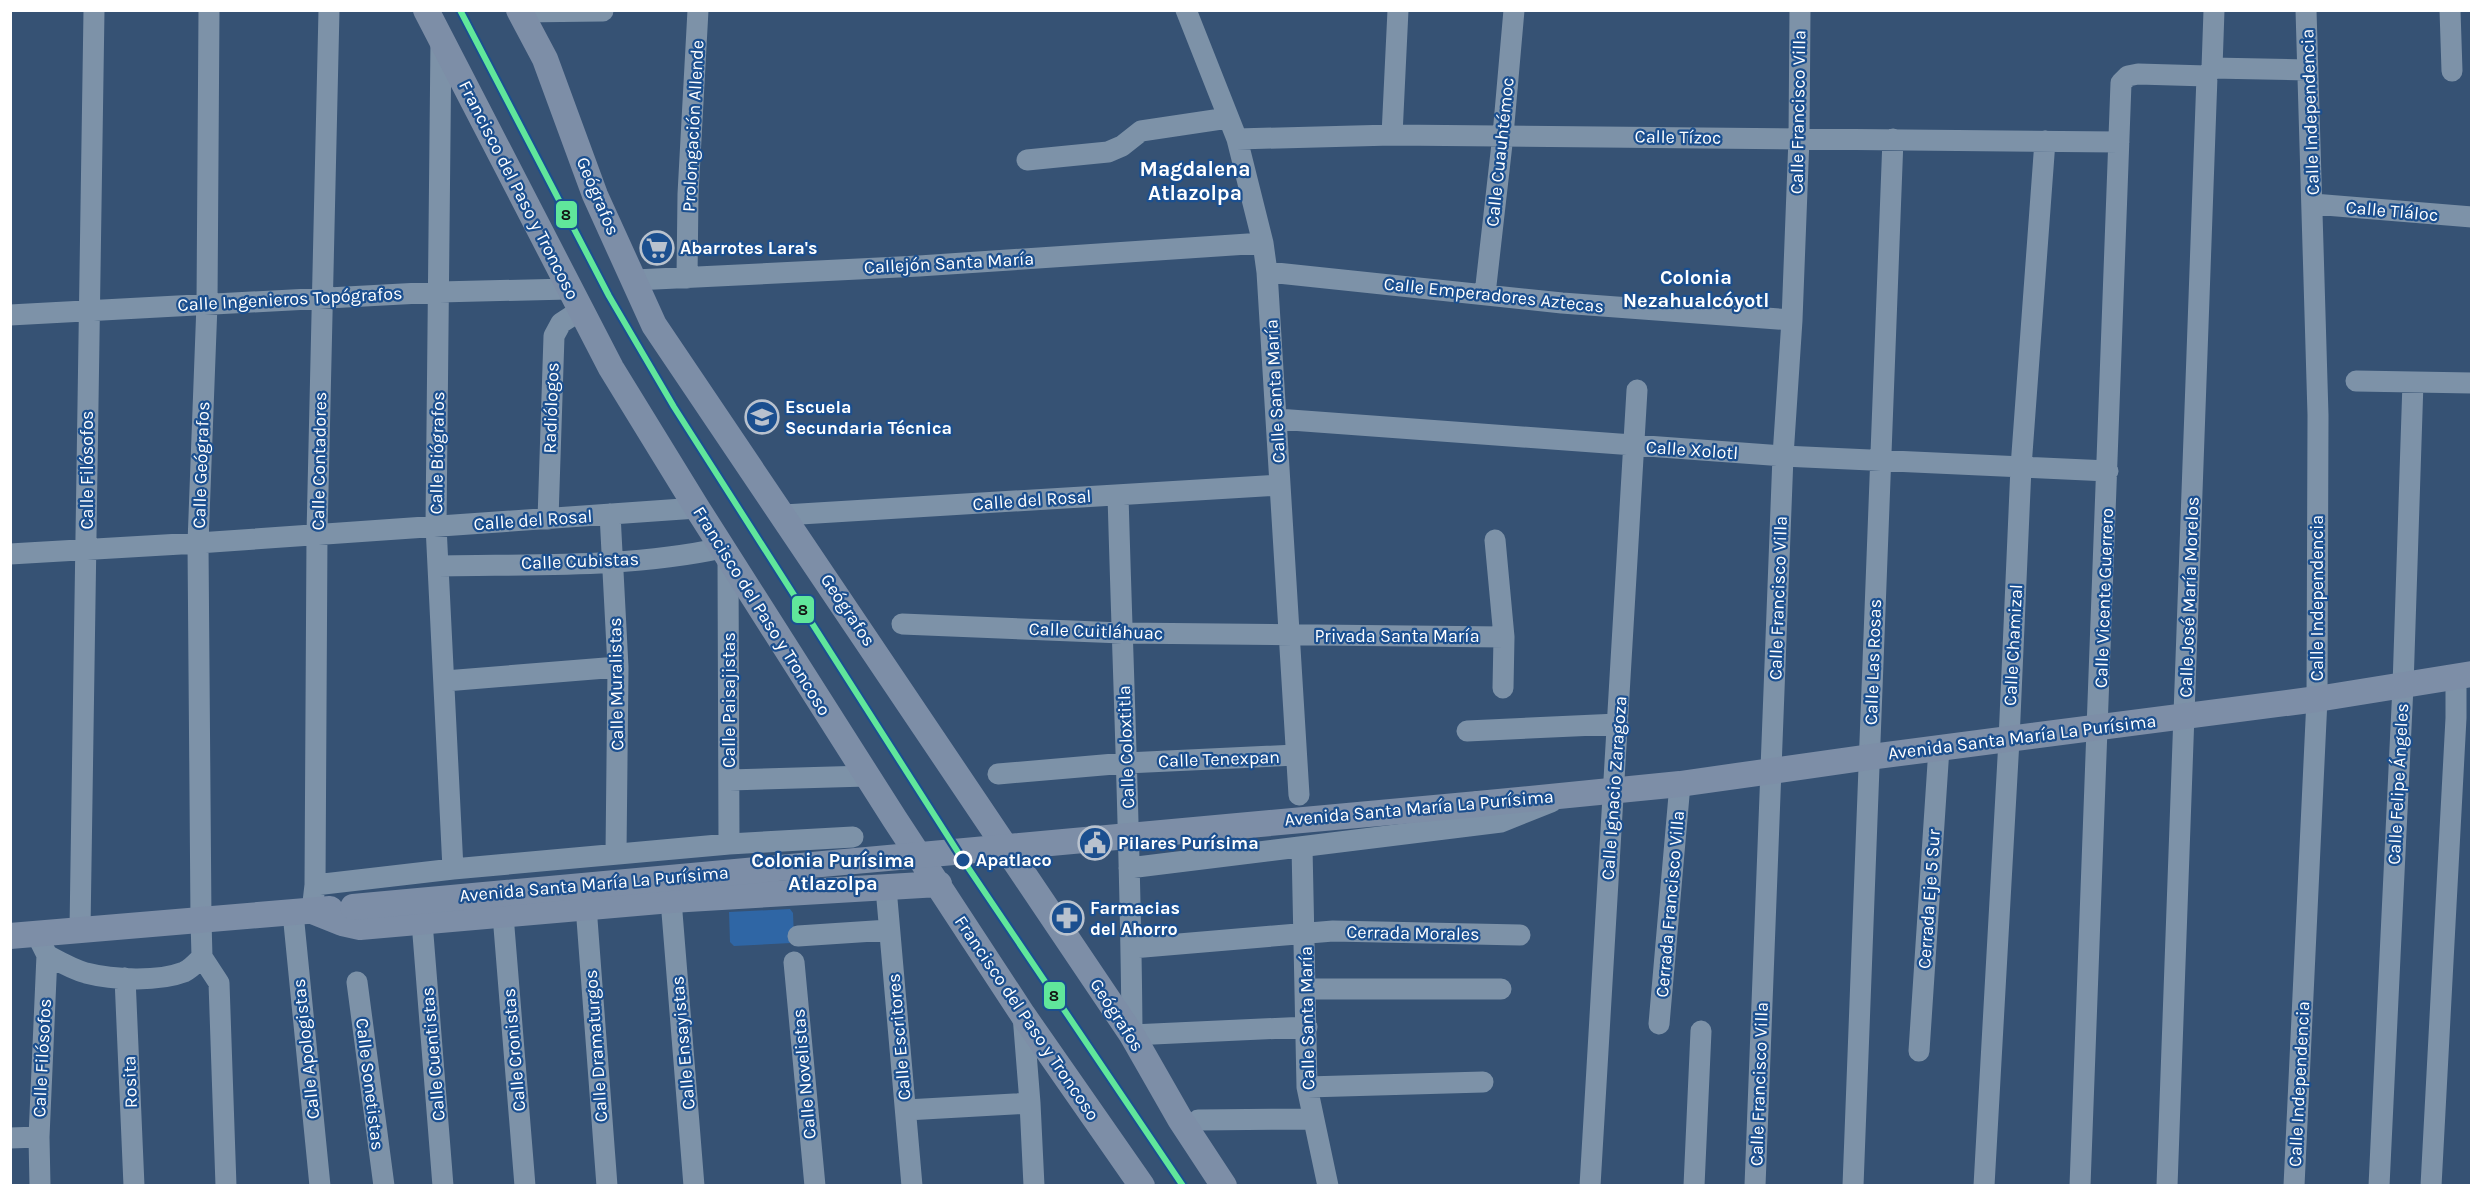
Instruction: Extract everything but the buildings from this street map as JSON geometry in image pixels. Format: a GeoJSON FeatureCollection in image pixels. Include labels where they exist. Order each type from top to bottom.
{"type":"FeatureCollection","features":[{"type":"Feature","properties":{"kind":"main road","name":"Francisco del Paso y Troncoso"},"geometry":{"type":"LineString","coordinates":[[426,10],[611,368],[867,776],[1023,1015],[1142,1185]]}},
{"type":"Feature","properties":{"kind":"main road","name":"Geógrafos"},"geometry":{"type":"LineString","coordinates":[[519,11],[545,59],[595,195],[654,325],[1132,1035],[1180,1119],[1224,1185]]}},
{"type":"Feature","properties":{"kind":"main road","name":"Avenida Santa María La Purísima"},"geometry":{"type":"LineString","coordinates":[[10,936],[42,944],[80,930],[303,912],[1680,784],[2317,699],[2464,676]]}},
{"type":"Feature","properties":{"kind":"main road"},"geometry":{"type":"LineString","coordinates":[[303,912],[360,927],[586,906],[939,884]]}},
{"type":"Feature","properties":{"kind":"street","name":"Calle Filósofos"},"geometry":{"type":"LineString","coordinates":[[80,930],[87,309],[94,10]]}},
{"type":"Feature","properties":{"kind":"street","name":"Calle Geógrafos"},"geometry":{"type":"LineString","coordinates":[[202,957],[198,543],[207,304],[209,10]]}},
{"type":"Feature","properties":{"kind":"street","name":"Calle Contadores"},"geometry":{"type":"LineString","coordinates":[[303,912],[315,885],[318,534],[329,10]]}},
{"type":"Feature","properties":{"kind":"street","name":"Prolongación Allende"},"geometry":{"type":"LineString","coordinates":[[687,278],[688,194],[698,10]]}},
{"type":"Feature","properties":{"kind":"street","name":"Calle Santa María"},"geometry":{"type":"LineString","coordinates":[[1186,10],[1237,139],[1263,243],[1277,419],[1299,789]]}},
{"type":"Feature","properties":{"kind":"street"},"geometry":{"type":"LineString","coordinates":[[1392,135],[1398,10]]}},
{"type":"Feature","properties":{"kind":"street","name":"Calle Cuauhtémoc"},"geometry":{"type":"LineString","coordinates":[[1485,294],[1514,10]]}},
{"type":"Feature","properties":{"kind":"street","name":"Calle Francisco Villa"},"geometry":{"type":"LineString","coordinates":[[1755,1185],[1799,138],[1800,10]]}},
{"type":"Feature","properties":{"kind":"street","name":"Calle José María Morelos"},"geometry":{"type":"LineString","coordinates":[[2167,1185],[2209,72],[2214,10]]}},
{"type":"Feature","properties":{"kind":"street","name":"Calle Independencia"},"geometry":{"type":"LineString","coordinates":[[2294,1185],[2317,699],[2318,415],[2306,10]]}},
{"type":"Feature","properties":{"kind":"street"},"geometry":{"type":"LineString","coordinates":[[2450,10],[2452,71]]}},
{"type":"Feature","properties":{"kind":"street"},"geometry":{"type":"LineString","coordinates":[[519,11],[603,11]]}},
{"type":"Feature","properties":{"kind":"street","name":"Calle Biógrafos"},"geometry":{"type":"LineString","coordinates":[[441,37],[436,526],[453,869]]}},
{"type":"Feature","properties":{"kind":"street"},"geometry":{"type":"LineString","coordinates":[[2209,72],[2307,70]]}},
{"type":"Feature","properties":{"kind":"street","name":"Calle Vicente Guerrero"},"geometry":{"type":"LineString","coordinates":[[2080,1185],[2099,728],[2121,83],[2128,76],[2138,74],[2209,72]]}},
{"type":"Feature","properties":{"kind":"street"},"geometry":{"type":"LineString","coordinates":[[1028,160],[1108,152],[1122,146],[1141,131],[1228,118]]}},
{"type":"Feature","properties":{"kind":"street","name":"Calle Tízoc"},"geometry":{"type":"LineString","coordinates":[[1237,139],[1503,135],[2119,142]]}},
{"type":"Feature","properties":{"kind":"street","name":"Calle Las Rosas"},"geometry":{"type":"LineString","coordinates":[[1853,1185],[1893,139]]}},
{"type":"Feature","properties":{"kind":"street","name":"Calle Chamizal"},"geometry":{"type":"LineString","coordinates":[[1984,1185],[2009,740],[2021,467],[2045,141]]}},
{"type":"Feature","properties":{"kind":"street","name":"Calle Tláloc"},"geometry":{"type":"LineString","coordinates":[[2313,204],[2472,217]]}},
{"type":"Feature","properties":{"kind":"street","name":"Callejón Santa María"},"geometry":{"type":"LineString","coordinates":[[634,280],[1263,243]]}},
{"type":"Feature","properties":{"kind":"street","name":"Calle Emperadores Aztecas"},"geometry":{"type":"LineString","coordinates":[[1267,272],[1562,303],[1792,320]]}},
{"type":"Feature","properties":{"kind":"street","name":"Calle Ingenieros Topógrafos"},"geometry":{"type":"LineString","coordinates":[[10,315],[87,309],[439,292],[575,299]]}},
{"type":"Feature","properties":{"kind":"street","name":"Radiólogos"},"geometry":{"type":"LineString","coordinates":[[548,519],[554,336],[575,299]]}},
{"type":"Feature","properties":{"kind":"street"},"geometry":{"type":"LineString","coordinates":[[2356,381],[2472,383]]}},
{"type":"Feature","properties":{"kind":"street","name":"Calle Felipe Ángeles"},"geometry":{"type":"LineString","coordinates":[[2379,1185],[2403,686],[2413,382]]}},
{"type":"Feature","properties":{"kind":"street","name":"Calle Ignacio Zaragoza"},"geometry":{"type":"LineString","coordinates":[[1590,1185],[1637,390]]}},
{"type":"Feature","properties":{"kind":"street","name":"Calle Xolotl"},"geometry":{"type":"LineString","coordinates":[[1277,419],[1784,456],[2108,471]]}},
{"type":"Feature","properties":{"kind":"street","name":"Calle del Rosal"},"geometry":{"type":"LineString","coordinates":[[784,515],[1280,485]]}},
{"type":"Feature","properties":{"kind":"street","name":"Calle Coloxtitla"},"geometry":{"type":"LineString","coordinates":[[1118,495],[1125,763],[1129,809],[1132,1035]]}},
{"type":"Feature","properties":{"kind":"street","name":"Calle del Rosal"},"geometry":{"type":"LineString","coordinates":[[10,554],[697,508]]}},
{"type":"Feature","properties":{"kind":"street","name":"Calle Muralistas"},"geometry":{"type":"LineString","coordinates":[[609,514],[618,667],[616,854]]}},
{"type":"Feature","properties":{"kind":"street","name":"Privada Santa María"},"geometry":{"type":"LineString","coordinates":[[1495,540],[1504,637],[1503,688]]}},
{"type":"Feature","properties":{"kind":"street","name":"Calle Cubistas"},"geometry":{"type":"LineString","coordinates":[[438,566],[613,562],[725,552]]}},
{"type":"Feature","properties":{"kind":"street","name":"Calle Paisajistas"},"geometry":{"type":"LineString","coordinates":[[725,552],[729,844]]}},
{"type":"Feature","properties":{"kind":"street","name":"Calle Cuitláhuac"},"geometry":{"type":"LineString","coordinates":[[902,624],[1122,633],[1290,635]]}},
{"type":"Feature","properties":{"kind":"street","name":"Privada Santa María"},"geometry":{"type":"LineString","coordinates":[[1290,635],[1504,637]]}},
{"type":"Feature","properties":{"kind":"street"},"geometry":{"type":"LineString","coordinates":[[445,681],[618,667]]}},
{"type":"Feature","properties":{"kind":"street"},"geometry":{"type":"LineString","coordinates":[[2431,1185],[2456,718],[2464,676]]}},
{"type":"Feature","properties":{"kind":"street"},"geometry":{"type":"LineString","coordinates":[[1467,731],[1618,724]]}},
{"type":"Feature","properties":{"kind":"street","name":"Cerrada Eje 5 Sur"},"geometry":{"type":"LineString","coordinates":[[1919,1051],[1939,748]]}},
{"type":"Feature","properties":{"kind":"street","name":"Calle Tenexpan"},"geometry":{"type":"LineString","coordinates":[[998,774],[1125,763],[1296,755]]}},
{"type":"Feature","properties":{"kind":"street"},"geometry":{"type":"LineString","coordinates":[[729,780],[867,776]]}},
{"type":"Feature","properties":{"kind":"street","name":"Cerrada Francisco Villa"},"geometry":{"type":"LineString","coordinates":[[1659,1024],[1680,784]]}},
{"type":"Feature","properties":{"kind":"street","name":"Avenida Santa María La Purísima"},"geometry":{"type":"LineString","coordinates":[[1129,868],[1502,822],[1572,793]]}},
{"type":"Feature","properties":{"kind":"street"},"geometry":{"type":"LineString","coordinates":[[315,885],[616,854],[729,844],[853,837]]}},
{"type":"Feature","properties":{"kind":"street","name":"Calle Santa María"},"geometry":{"type":"LineString","coordinates":[[1302,848],[1307,1087],[1312,1119],[1328,1185]]}},
{"type":"Feature","properties":{"kind":"street","name":"Calle Escritores"},"geometry":{"type":"LineString","coordinates":[[886,888],[912,1185]]}},
{"type":"Feature","properties":{"kind":"street","name":"Calle Ensayistas"},"geometry":{"type":"LineString","coordinates":[[671,900],[694,1185]]}},
{"type":"Feature","properties":{"kind":"street","name":"Calle Dramaturgos"},"geometry":{"type":"LineString","coordinates":[[586,906],[607,1185]]}},
{"type":"Feature","properties":{"kind":"street","name":"Calle Apologistas"},"geometry":{"type":"LineString","coordinates":[[303,912],[320,1185]]}},
{"type":"Feature","properties":{"kind":"street","name":"Calle Cronistas"},"geometry":{"type":"LineString","coordinates":[[503,915],[525,1185]]}},
{"type":"Feature","properties":{"kind":"street","name":"Calle Cuentistas"},"geometry":{"type":"LineString","coordinates":[[422,922],[443,1185]]}},
{"type":"Feature","properties":{"kind":"street"},"geometry":{"type":"LineString","coordinates":[[798,936],[889,930]]}},
{"type":"Feature","properties":{"kind":"street","name":"Cerrada Morales"},"geometry":{"type":"LineString","coordinates":[[1131,948],[1333,931],[1520,935]]}},
{"type":"Feature","properties":{"kind":"street","name":"Calle Filósofos"},"geometry":{"type":"LineString","coordinates":[[40,1185],[42,944]]}},
{"type":"Feature","properties":{"kind":"street"},"geometry":{"type":"LineString","coordinates":[[42,944],[73,969],[87,974],[125,978],[150,978],[185,972],[202,957],[219,982],[226,1185]]}},
{"type":"Feature","properties":{"kind":"street","name":"Calle Novelistas"},"geometry":{"type":"LineString","coordinates":[[794,962],[815,1185]]}},
{"type":"Feature","properties":{"kind":"street","name":"Rosita"},"geometry":{"type":"LineString","coordinates":[[125,978],[134,1185]]}},
{"type":"Feature","properties":{"kind":"street","name":"Calle Sonetistas"},"geometry":{"type":"LineString","coordinates":[[357,982],[384,1185]]}},
{"type":"Feature","properties":{"kind":"street"},"geometry":{"type":"LineString","coordinates":[[1306,989],[1501,989]]}},
{"type":"Feature","properties":{"kind":"street"},"geometry":{"type":"LineString","coordinates":[[1023,1015],[1034,1185]]}},
{"type":"Feature","properties":{"kind":"street"},"geometry":{"type":"LineString","coordinates":[[1132,1035],[1306,1027]]}},
{"type":"Feature","properties":{"kind":"street"},"geometry":{"type":"LineString","coordinates":[[1694,1185],[1701,1031]]}},
{"type":"Feature","properties":{"kind":"street"},"geometry":{"type":"LineString","coordinates":[[1307,1087],[1483,1082]]}},
{"type":"Feature","properties":{"kind":"street"},"geometry":{"type":"LineString","coordinates":[[906,1110],[1030,1102]]}},
{"type":"Feature","properties":{"kind":"street"},"geometry":{"type":"LineString","coordinates":[[1198,1120],[1312,1119]]}},
{"type":"Feature","properties":{"kind":"street"},"geometry":{"type":"LineString","coordinates":[[10,1138],[39,1137]]}},
{"type":"Feature","properties":{"kind":"shaded area"},"geometry":{"type":"Polygon","coordinates":[[[790,909],[793,913],[794,939],[791,943],[734,946],[730,942],[729,912],[790,909]]]}},
{"type":"Feature","properties":{"kind":"transit line","name":"8"},"geometry":{"type":"LineString","coordinates":[[460,10],[609,296],[674,407],[963,860],[1183,1186]]}},
{"type":"Feature","properties":{"kind":"place","name":"Abarrotes Lara's"},"geometry":{"type":"Point","coordinates":[657,248]}},
{"type":"Feature","properties":{"kind":"place","name":"Escuela Secundaria Técnica"},"geometry":{"type":"Point","coordinates":[762,417]}},
{"type":"Feature","properties":{"kind":"place","name":"Pilares Purísima"},"geometry":{"type":"Point","coordinates":[1095,843]}},
{"type":"Feature","properties":{"kind":"place","name":"Apatlaco"},"geometry":{"type":"Point","coordinates":[963,860]}},
{"type":"Feature","properties":{"kind":"place","name":"Farmacias del Ahorro"},"geometry":{"type":"Point","coordinates":[1067,918]}},
{"type":"Feature","properties":{"kind":"district","name":"Magdalena Atlazolpa"},"geometry":{"type":"Point","coordinates":[1195,181]}},
{"type":"Feature","properties":{"kind":"district","name":"Colonia Nezahualcóyotl"},"geometry":{"type":"Point","coordinates":[1696,288]}},
{"type":"Feature","properties":{"kind":"district","name":"Colonia Purísima Atlazolpa"},"geometry":{"type":"Point","coordinates":[833,872]}}]}
